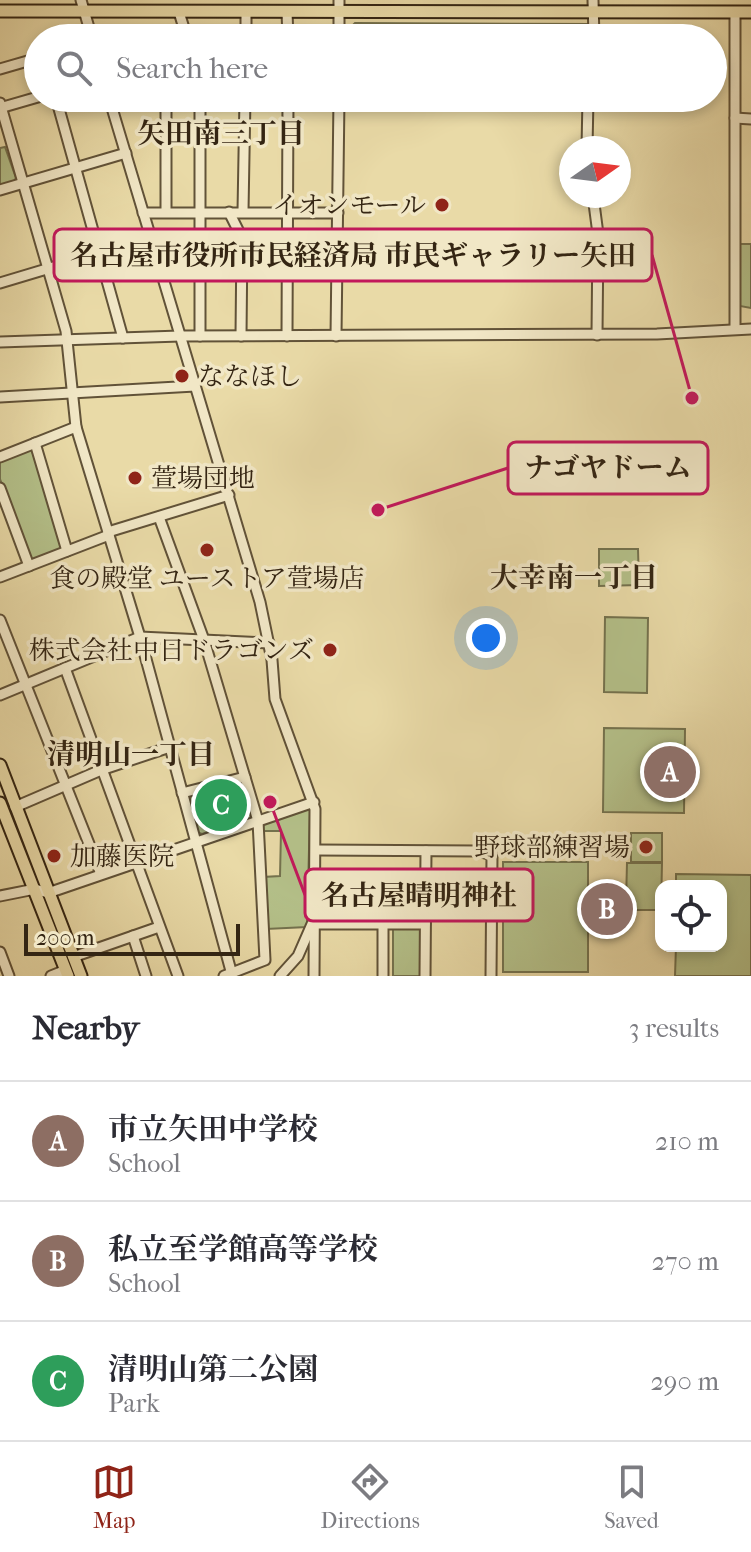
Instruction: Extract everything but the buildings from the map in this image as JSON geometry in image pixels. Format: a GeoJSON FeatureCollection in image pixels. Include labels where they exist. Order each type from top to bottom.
{"type":"FeatureCollection","features":[{"type":"Feature","properties":{"kind":"main road"},"geometry":{"type":"LineString","coordinates":[[0,11],[83,6],[179,12],[287,12],[340,6],[594,6],[751,12]]}},
{"type":"Feature","properties":{"kind":"main road"},"geometry":{"type":"LineString","coordinates":[[0,765],[81,976]]}},
{"type":"Feature","properties":{"kind":"main road"},"geometry":{"type":"LineString","coordinates":[[0,803],[67,973]]}},
{"type":"Feature","properties":{"kind":"street"},"geometry":{"type":"LineString","coordinates":[[179,12],[183,24]]}},
{"type":"Feature","properties":{"kind":"street"},"geometry":{"type":"LineString","coordinates":[[246,12],[246,24]]}},
{"type":"Feature","properties":{"kind":"street"},"geometry":{"type":"LineString","coordinates":[[287,12],[287,24]]}},
{"type":"Feature","properties":{"kind":"street"},"geometry":{"type":"LineString","coordinates":[[735,12],[735,329]]}},
{"type":"Feature","properties":{"kind":"street"},"geometry":{"type":"LineString","coordinates":[[0,69],[24,62]]}},
{"type":"Feature","properties":{"kind":"street"},"geometry":{"type":"LineString","coordinates":[[24,100],[0,106],[67,339],[76,427],[140,637],[227,974],[265,960],[258,821],[204,640],[159,517]]}},
{"type":"Feature","properties":{"kind":"street"},"geometry":{"type":"LineString","coordinates":[[60,112],[123,338]]}},
{"type":"Feature","properties":{"kind":"street"},"geometry":{"type":"LineString","coordinates":[[113,112],[260,602],[269,643],[275,699],[314,802],[317,850],[312,924],[314,976]]}},
{"type":"Feature","properties":{"kind":"street"},"geometry":{"type":"LineString","coordinates":[[166,112],[166,212]]}},
{"type":"Feature","properties":{"kind":"street"},"geometry":{"type":"LineString","coordinates":[[200,112],[200,336]]}},
{"type":"Feature","properties":{"kind":"street"},"geometry":{"type":"LineString","coordinates":[[243,211],[245,112]]}},
{"type":"Feature","properties":{"kind":"street"},"geometry":{"type":"LineString","coordinates":[[287,336],[288,112]]}},
{"type":"Feature","properties":{"kind":"street"},"geometry":{"type":"LineString","coordinates":[[336,336],[339,112]]}},
{"type":"Feature","properties":{"kind":"street"},"geometry":{"type":"LineString","coordinates":[[587,136],[588,112]]}},
{"type":"Feature","properties":{"kind":"street"},"geometry":{"type":"LineString","coordinates":[[735,118],[751,119]]}},
{"type":"Feature","properties":{"kind":"street"},"geometry":{"type":"LineString","coordinates":[[0,145],[11,142]]}},
{"type":"Feature","properties":{"kind":"street"},"geometry":{"type":"LineString","coordinates":[[0,190],[126,153]]}},
{"type":"Feature","properties":{"kind":"street"},"geometry":{"type":"LineString","coordinates":[[595,208],[598,234],[597,335]]}},
{"type":"Feature","properties":{"kind":"street"},"geometry":{"type":"LineString","coordinates":[[229,212],[242,238],[241,336]]}},
{"type":"Feature","properties":{"kind":"street"},"geometry":{"type":"LineString","coordinates":[[143,213],[338,213]]}},
{"type":"Feature","properties":{"kind":"street"},"geometry":{"type":"LineString","coordinates":[[0,283],[150,238]]}},
{"type":"Feature","properties":{"kind":"street"},"geometry":{"type":"LineString","coordinates":[[0,342],[180,336],[657,334],[751,329]]}},
{"type":"Feature","properties":{"kind":"street"},"geometry":{"type":"LineString","coordinates":[[0,397],[195,386]]}},
{"type":"Feature","properties":{"kind":"street"},"geometry":{"type":"LineString","coordinates":[[0,457],[76,427]]}},
{"type":"Feature","properties":{"kind":"street"},"geometry":{"type":"LineString","coordinates":[[35,443],[67,551]]}},
{"type":"Feature","properties":{"kind":"street"},"geometry":{"type":"LineString","coordinates":[[0,488],[29,566]]}},
{"type":"Feature","properties":{"kind":"street"},"geometry":{"type":"LineString","coordinates":[[0,577],[108,534],[229,495]]}},
{"type":"Feature","properties":{"kind":"street"},"geometry":{"type":"LineString","coordinates":[[0,620],[101,874]]}},
{"type":"Feature","properties":{"kind":"street"},"geometry":{"type":"LineString","coordinates":[[0,695],[140,637],[269,643]]}},
{"type":"Feature","properties":{"kind":"street"},"geometry":{"type":"LineString","coordinates":[[65,668],[178,976]]}},
{"type":"Feature","properties":{"kind":"street"},"geometry":{"type":"LineString","coordinates":[[15,807],[101,770],[170,747]]}},
{"type":"Feature","properties":{"kind":"street"},"geometry":{"type":"LineString","coordinates":[[182,793],[245,777]]}},
{"type":"Feature","properties":{"kind":"street"},"geometry":{"type":"LineString","coordinates":[[0,896],[35,889],[48,893],[314,802]]}},
{"type":"Feature","properties":{"kind":"street"},"geometry":{"type":"LineString","coordinates":[[317,850],[478,851],[492,855],[491,976]]}},
{"type":"Feature","properties":{"kind":"street"},"geometry":{"type":"LineString","coordinates":[[425,976],[426,851]]}},
{"type":"Feature","properties":{"kind":"street"},"geometry":{"type":"LineString","coordinates":[[312,924],[425,924]]}},
{"type":"Feature","properties":{"kind":"street"},"geometry":{"type":"LineString","coordinates":[[280,976],[298,956],[312,924]]}},
{"type":"Feature","properties":{"kind":"street"},"geometry":{"type":"LineString","coordinates":[[383,924],[383,976]]}},
{"type":"Feature","properties":{"kind":"street"},"geometry":{"type":"LineString","coordinates":[[73,957],[159,927]]}},
{"type":"Feature","properties":{"kind":"street"},"geometry":{"type":"LineString","coordinates":[[133,936],[146,976]]}},
{"type":"Feature","properties":{"kind":"street"},"geometry":{"type":"LineString","coordinates":[[0,952],[9,976]]}},
{"type":"Feature","properties":{"kind":"street"},"geometry":{"type":"LineString","coordinates":[[51,976],[67,973]]}},
{"type":"Feature","properties":{"kind":"green space"},"geometry":{"type":"Polygon","coordinates":[[[355,23],[591,24],[354,24],[355,23]]]}},
{"type":"Feature","properties":{"kind":"green space"},"geometry":{"type":"Polygon","coordinates":[[[5,147],[16,178],[0,185],[0,148],[5,147]]]}},
{"type":"Feature","properties":{"kind":"green space"},"geometry":{"type":"Polygon","coordinates":[[[740,244],[751,244],[751,308],[740,306],[740,244]]]}},
{"type":"Feature","properties":{"kind":"green space"},"geometry":{"type":"Polygon","coordinates":[[[31,448],[63,545],[62,550],[31,560],[0,479],[0,460],[31,448]]]}},
{"type":"Feature","properties":{"kind":"green space"},"geometry":{"type":"Polygon","coordinates":[[[599,549],[638,549],[639,585],[599,586],[599,549]]]}},
{"type":"Feature","properties":{"kind":"green space"},"geometry":{"type":"Polygon","coordinates":[[[605,617],[648,618],[647,693],[604,692],[605,617]]]}},
{"type":"Feature","properties":{"kind":"green space"},"geometry":{"type":"Polygon","coordinates":[[[604,728],[685,729],[684,813],[603,812],[604,728]]]}},
{"type":"Feature","properties":{"kind":"green space"},"geometry":{"type":"Polygon","coordinates":[[[241,781],[245,783],[252,817],[202,834],[197,832],[189,794],[241,781]]]}},
{"type":"Feature","properties":{"kind":"green space"},"geometry":{"type":"Polygon","coordinates":[[[306,807],[310,811],[307,927],[266,929],[263,877],[280,876],[281,831],[261,831],[262,822],[306,807]]]}},
{"type":"Feature","properties":{"kind":"green space","name":"野球部練習場"},"geometry":{"type":"Polygon","coordinates":[[[631,833],[662,833],[662,862],[631,862],[631,833]]]}},
{"type":"Feature","properties":{"kind":"green space"},"geometry":{"type":"Polygon","coordinates":[[[503,862],[588,862],[588,972],[503,972],[503,862]]]}},
{"type":"Feature","properties":{"kind":"green space"},"geometry":{"type":"Polygon","coordinates":[[[627,863],[662,863],[662,880],[655,880],[655,910],[634,910],[634,903],[626,903],[627,863]]]}},
{"type":"Feature","properties":{"kind":"green space"},"geometry":{"type":"Polygon","coordinates":[[[676,874],[751,875],[751,976],[675,976],[676,952],[727,952],[727,880],[676,880],[676,874]]]}},
{"type":"Feature","properties":{"kind":"green space"},"geometry":{"type":"Polygon","coordinates":[[[419,927],[421,976],[393,976],[393,928],[419,927]]]}},
{"type":"Feature","properties":{"kind":"place","name":"イオンモール"},"geometry":{"type":"Point","coordinates":[442,205]}},
{"type":"Feature","properties":{"kind":"place","name":"ななほし"},"geometry":{"type":"Point","coordinates":[182,376]}},
{"type":"Feature","properties":{"kind":"place","name":"名古屋市役所市民経済局 市民ギャラリー矢田"},"geometry":{"type":"Point","coordinates":[692,398]}},
{"type":"Feature","properties":{"kind":"place","name":"萱場団地"},"geometry":{"type":"Point","coordinates":[135,478]}},
{"type":"Feature","properties":{"kind":"place","name":"ナゴヤドーム"},"geometry":{"type":"Point","coordinates":[378,510]}},
{"type":"Feature","properties":{"kind":"place","name":"食の殿堂 ユーストア萱場店"},"geometry":{"type":"Point","coordinates":[207,550]}},
{"type":"Feature","properties":{"kind":"place","name":"株式会社中日ドラゴンズ"},"geometry":{"type":"Point","coordinates":[330,650]}},
{"type":"Feature","properties":{"kind":"place","name":"市立矢田中学校"},"geometry":{"type":"Point","coordinates":[670,772]}},
{"type":"Feature","properties":{"kind":"place","name":"名古屋晴明神社"},"geometry":{"type":"Point","coordinates":[270,802]}},
{"type":"Feature","properties":{"kind":"place","name":"清明山第二公園"},"geometry":{"type":"Point","coordinates":[221,805]}},
{"type":"Feature","properties":{"kind":"place","name":"野球部練習場"},"geometry":{"type":"Point","coordinates":[646,847]}},
{"type":"Feature","properties":{"kind":"place","name":"加藤医院"},"geometry":{"type":"Point","coordinates":[54,856]}},
{"type":"Feature","properties":{"kind":"place","name":"私立至学館高等学校"},"geometry":{"type":"Point","coordinates":[607,909]}},
{"type":"Feature","properties":{"kind":"district","name":"矢田南三丁目"},"geometry":{"type":"Point","coordinates":[221,133]}},
{"type":"Feature","properties":{"kind":"district","name":"大幸南一丁目"},"geometry":{"type":"Point","coordinates":[574,577]}},
{"type":"Feature","properties":{"kind":"district","name":"清明山一丁目"},"geometry":{"type":"Point","coordinates":[131,754]}}]}
